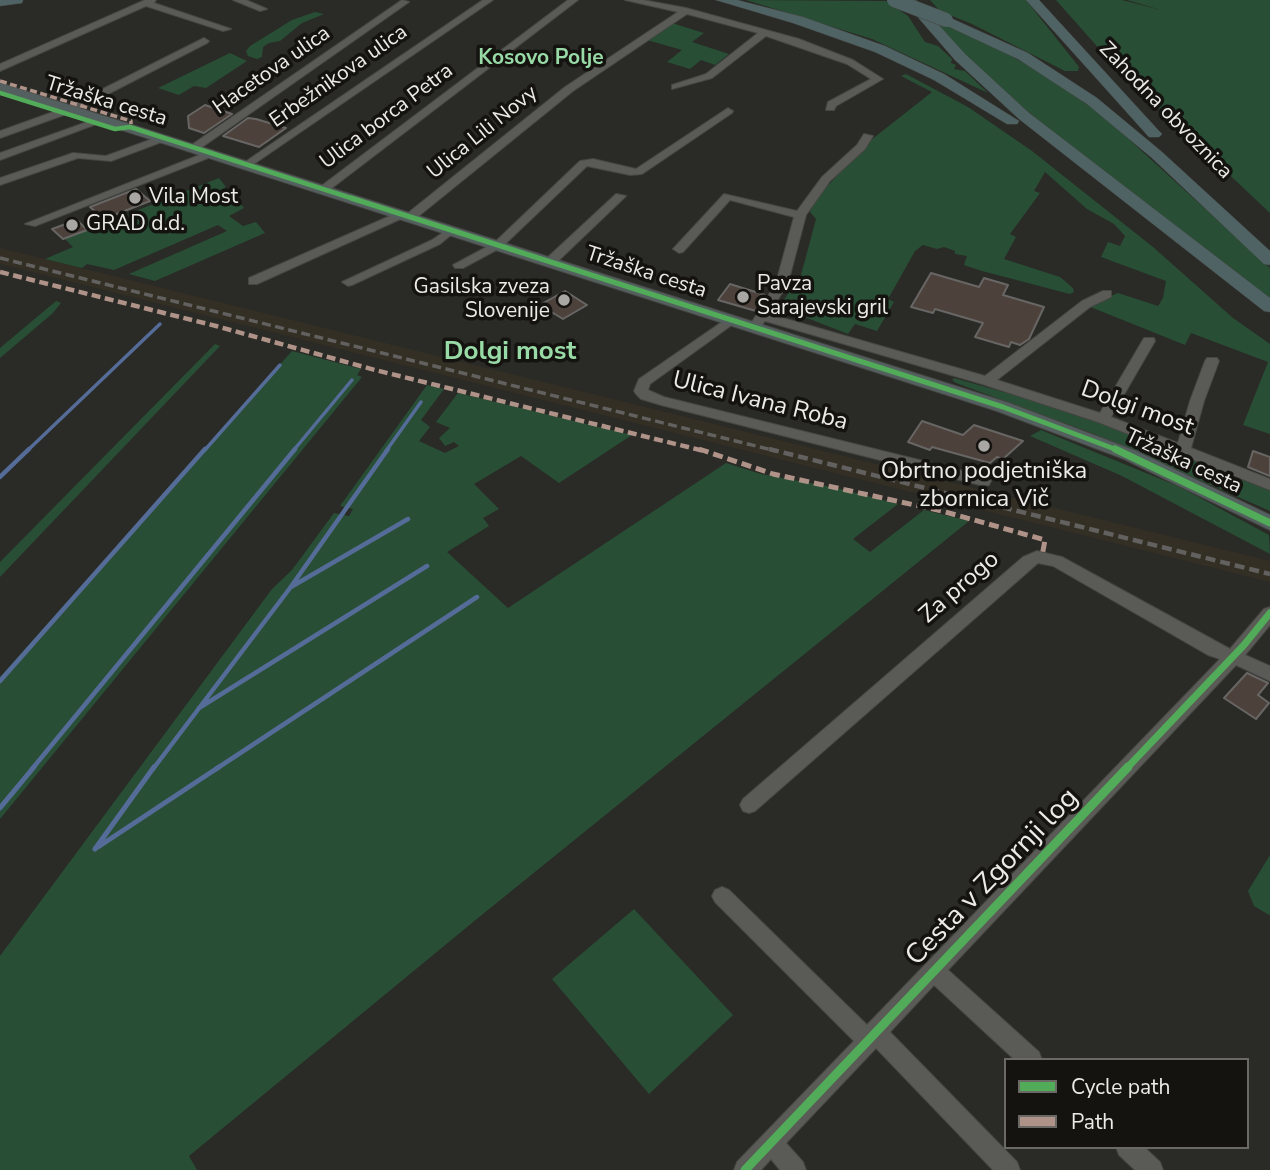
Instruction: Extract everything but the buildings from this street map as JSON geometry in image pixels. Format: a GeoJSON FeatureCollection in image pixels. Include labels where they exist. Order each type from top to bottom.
{"type":"FeatureCollection","features":[{"type":"Feature","properties":{"kind":"highway"},"geometry":{"type":"LineString","coordinates":[[0,2],[17,0]]}},
{"type":"Feature","properties":{"kind":"highway"},"geometry":{"type":"LineString","coordinates":[[722,0],[818,27],[920,67],[1005,116],[1103,187],[1128,198]]}},
{"type":"Feature","properties":{"kind":"highway"},"geometry":{"type":"LineString","coordinates":[[894,0],[946,20],[1023,56],[1092,101],[1157,155],[1267,257]]}},
{"type":"Feature","properties":{"kind":"highway"},"geometry":{"type":"LineString","coordinates":[[909,0],[950,47],[996,92],[1270,307]]}},
{"type":"Feature","properties":{"kind":"highway","name":"Zahodna obvoznica"},"geometry":{"type":"LineString","coordinates":[[1032,0],[1115,94],[1236,219],[1267,257]]}},
{"type":"Feature","properties":{"kind":"main road","name":"Tržaška cesta"},"geometry":{"type":"LineString","coordinates":[[0,87],[732,319],[759,321],[1070,431],[1151,464],[1270,523]]}},
{"type":"Feature","properties":{"kind":"street"},"geometry":{"type":"LineString","coordinates":[[237,0],[263,9]]}},
{"type":"Feature","properties":{"kind":"street","name":"Erbežnikova ulica"},"geometry":{"type":"LineString","coordinates":[[247,164],[489,0]]}},
{"type":"Feature","properties":{"kind":"street","name":"Ulica borca Petra"},"geometry":{"type":"LineString","coordinates":[[324,189],[574,0]]}},
{"type":"Feature","properties":{"kind":"street"},"geometry":{"type":"LineString","coordinates":[[629,0],[686,11],[765,32],[829,53],[878,79],[832,104],[830,108]]}},
{"type":"Feature","properties":{"kind":"street"},"geometry":{"type":"LineString","coordinates":[[0,68],[149,1],[226,29]]}},
{"type":"Feature","properties":{"kind":"street","name":"Hacetova ulica"},"geometry":{"type":"LineString","coordinates":[[194,148],[405,2]]}},
{"type":"Feature","properties":{"kind":"street","name":"Ulica Lili Novy"},"geometry":{"type":"LineString","coordinates":[[407,215],[569,89],[686,11]]}},
{"type":"Feature","properties":{"kind":"street"},"geometry":{"type":"LineString","coordinates":[[675,87],[709,76],[765,32]]}},
{"type":"Feature","properties":{"kind":"street"},"geometry":{"type":"LineString","coordinates":[[71,109],[204,41]]}},
{"type":"Feature","properties":{"kind":"street","name":"Tržaška cesta"},"geometry":{"type":"LineString","coordinates":[[0,135],[71,109]]}},
{"type":"Feature","properties":{"kind":"street"},"geometry":{"type":"LineString","coordinates":[[458,265],[498,245],[584,163],[593,162],[638,172],[728,111]]}},
{"type":"Feature","properties":{"kind":"street"},"geometry":{"type":"LineString","coordinates":[[0,157],[105,119]]}},
{"type":"Feature","properties":{"kind":"street"},"geometry":{"type":"LineString","coordinates":[[759,321],[782,283],[800,215],[814,194],[861,147],[868,136]]}},
{"type":"Feature","properties":{"kind":"street"},"geometry":{"type":"LineString","coordinates":[[0,182],[77,155],[107,159],[163,138]]}},
{"type":"Feature","properties":{"kind":"street"},"geometry":{"type":"LineString","coordinates":[[31,224],[212,153]]}},
{"type":"Feature","properties":{"kind":"street"},"geometry":{"type":"LineString","coordinates":[[551,261],[620,196]]}},
{"type":"Feature","properties":{"kind":"street"},"geometry":{"type":"LineString","coordinates":[[679,248],[728,196],[800,215]]}},
{"type":"Feature","properties":{"kind":"street"},"geometry":{"type":"LineString","coordinates":[[253,281],[407,215]]}},
{"type":"Feature","properties":{"kind":"street"},"geometry":{"type":"LineString","coordinates":[[348,282],[436,242],[451,230]]}},
{"type":"Feature","properties":{"kind":"street"},"geometry":{"type":"LineString","coordinates":[[987,381],[1086,304],[1107,294]]}},
{"type":"Feature","properties":{"kind":"street","name":"Ulica Ivana Roba"},"geometry":{"type":"LineString","coordinates":[[732,319],[644,382],[641,391],[646,396],[661,401],[984,481]]}},
{"type":"Feature","properties":{"kind":"street","name":"Dolgi most"},"geometry":{"type":"LineString","coordinates":[[759,321],[987,381],[1103,419],[1270,485]]}},
{"type":"Feature","properties":{"kind":"street"},"geometry":{"type":"LineString","coordinates":[[1103,419],[1149,341]]}},
{"type":"Feature","properties":{"kind":"street"},"geometry":{"type":"LineString","coordinates":[[1184,449],[1197,401],[1212,361]]}},
{"type":"Feature","properties":{"kind":"street","name":"Za progo"},"geometry":{"type":"LineString","coordinates":[[749,805],[1028,561],[1037,557],[1057,561],[1214,650],[1233,657]]}},
{"type":"Feature","properties":{"kind":"street","name":"Cesta v Zgornji log"},"geometry":{"type":"LineString","coordinates":[[745,1170],[1233,657],[1269,609]]}},
{"type":"Feature","properties":{"kind":"street"},"geometry":{"type":"LineString","coordinates":[[1233,657],[1270,674]]}},
{"type":"Feature","properties":{"kind":"street"},"geometry":{"type":"LineString","coordinates":[[722,896],[872,1036],[1009,1170]]}},
{"type":"Feature","properties":{"kind":"street"},"geometry":{"type":"LineString","coordinates":[[934,971],[1029,1058]]}},
{"type":"Feature","properties":{"kind":"street"},"geometry":{"type":"LineString","coordinates":[[771,1142],[795,1170]]}},
{"type":"Feature","properties":{"kind":"street"},"geometry":{"type":"LineString","coordinates":[[1129,1149],[1152,1170]]}},
{"type":"Feature","properties":{"kind":"shaded area"},"geometry":{"type":"Polygon","coordinates":[[[0,248],[1270,561],[1270,582],[0,264],[0,248]]]}},
{"type":"Feature","properties":{"kind":"green space"},"geometry":{"type":"Polygon","coordinates":[[[746,0],[886,1],[908,16],[925,42],[938,46],[952,59],[951,63],[956,65],[954,69],[965,71],[988,93],[872,39],[746,0]]]}},
{"type":"Feature","properties":{"kind":"green space"},"geometry":{"type":"Polygon","coordinates":[[[930,0],[1026,0],[1079,67],[1078,71],[1065,71],[972,24],[940,11],[930,0]]]}},
{"type":"Feature","properties":{"kind":"green space"},"geometry":{"type":"Polygon","coordinates":[[[1056,0],[1122,0],[1164,11],[1127,0],[1270,0],[1270,213],[1118,70],[1056,0]]]}},
{"type":"Feature","properties":{"kind":"green space"},"geometry":{"type":"Polygon","coordinates":[[[315,12],[324,14],[302,23],[280,41],[263,47],[262,57],[257,59],[248,56],[246,51],[250,46],[292,20],[315,12]]]}},
{"type":"Feature","properties":{"kind":"green space"},"geometry":{"type":"Polygon","coordinates":[[[933,19],[990,44],[1027,65],[1072,93],[1111,123],[1270,268],[1270,300],[1105,174],[1006,94],[959,50],[933,19]]]}},
{"type":"Feature","properties":{"kind":"green space"},"geometry":{"type":"Polygon","coordinates":[[[672,23],[704,33],[692,42],[729,54],[715,65],[701,60],[690,69],[667,62],[682,50],[647,40],[672,23]]]}},
{"type":"Feature","properties":{"kind":"green space"},"geometry":{"type":"Polygon","coordinates":[[[230,53],[247,61],[206,88],[194,86],[179,95],[158,88],[230,53]]]}},
{"type":"Feature","properties":{"kind":"green space"},"geometry":{"type":"Polygon","coordinates":[[[906,74],[968,107],[1032,151],[1153,247],[1233,318],[1270,344],[1270,434],[1243,425],[1268,362],[1191,333],[1185,345],[1088,306],[1118,293],[1158,306],[1163,298],[1166,281],[1101,257],[1108,242],[1120,246],[1125,236],[1114,224],[1087,209],[1045,172],[1034,191],[1040,193],[1010,234],[1016,237],[1004,259],[1060,277],[1074,292],[1070,294],[982,271],[964,265],[967,256],[955,254],[955,251],[944,247],[937,249],[923,245],[915,251],[888,299],[894,302],[877,331],[855,324],[848,334],[779,307],[801,275],[816,219],[810,212],[814,200],[871,140],[932,92],[901,76],[906,74]]]}},
{"type":"Feature","properties":{"kind":"green space"},"geometry":{"type":"Polygon","coordinates":[[[219,178],[226,187],[212,194],[224,203],[236,198],[244,208],[229,216],[243,226],[256,222],[265,233],[155,281],[129,274],[227,231],[218,225],[114,270],[87,264],[82,268],[45,259],[73,247],[65,239],[219,178]]]}},
{"type":"Feature","properties":{"kind":"green space"},"geometry":{"type":"Polygon","coordinates":[[[56,301],[61,303],[53,313],[0,358],[0,348],[56,301]]]}},
{"type":"Feature","properties":{"kind":"green space"},"geometry":{"type":"Polygon","coordinates":[[[215,344],[220,346],[0,577],[0,562],[215,344]]]}},
{"type":"Feature","properties":{"kind":"green space"},"geometry":{"type":"Polygon","coordinates":[[[292,351],[361,369],[357,375],[362,377],[0,819],[0,677],[292,351]]]}},
{"type":"Feature","properties":{"kind":"green space"},"geometry":{"type":"Polygon","coordinates":[[[954,378],[1099,423],[1270,491],[1270,511],[1097,435],[956,383],[952,380],[954,378]]]}},
{"type":"Feature","properties":{"kind":"green space"},"geometry":{"type":"Polygon","coordinates":[[[427,385],[444,389],[421,420],[430,427],[419,441],[445,453],[459,446],[454,442],[445,446],[439,438],[450,428],[436,422],[458,393],[632,435],[559,483],[521,456],[474,484],[499,509],[483,518],[489,526],[447,552],[508,608],[726,463],[761,474],[837,488],[898,504],[853,539],[870,552],[924,510],[969,521],[478,918],[189,1156],[197,1170],[0,1170],[0,956],[272,589],[292,570],[334,513],[349,516],[353,509],[340,506],[427,385]]]}},
{"type":"Feature","properties":{"kind":"green space"},"geometry":{"type":"Polygon","coordinates":[[[1041,430],[1180,487],[1269,535],[1270,554],[1122,476],[1030,436],[1041,430]]]}},
{"type":"Feature","properties":{"kind":"green space"},"geometry":{"type":"Polygon","coordinates":[[[1270,855],[1269,915],[1254,906],[1248,891],[1270,855]]]}},
{"type":"Feature","properties":{"kind":"green space"},"geometry":{"type":"Polygon","coordinates":[[[634,909],[733,1015],[649,1094],[552,979],[634,909]]]}},
{"type":"Feature","properties":{"kind":"waterway"},"geometry":{"type":"LineString","coordinates":[[27,451],[160,324]]}},
{"type":"Feature","properties":{"kind":"waterway"},"geometry":{"type":"LineString","coordinates":[[204,451],[280,365]]}},
{"type":"Feature","properties":{"kind":"waterway"},"geometry":{"type":"LineString","coordinates":[[293,451],[352,380]]}},
{"type":"Feature","properties":{"kind":"waterway"},"geometry":{"type":"LineString","coordinates":[[386,451],[421,402]]}},
{"type":"Feature","properties":{"kind":"waterway"},"geometry":{"type":"LineString","coordinates":[[0,477],[29,449]]}},
{"type":"Feature","properties":{"kind":"waterway"},"geometry":{"type":"LineString","coordinates":[[0,681],[205,449]]}},
{"type":"Feature","properties":{"kind":"waterway"},"geometry":{"type":"LineString","coordinates":[[32,769],[295,449]]}},
{"type":"Feature","properties":{"kind":"waterway"},"geometry":{"type":"LineString","coordinates":[[199,708],[290,588],[388,449]]}},
{"type":"Feature","properties":{"kind":"waterway"},"geometry":{"type":"LineString","coordinates":[[291,587],[408,519]]}},
{"type":"Feature","properties":{"kind":"waterway"},"geometry":{"type":"LineString","coordinates":[[199,708],[427,566]]}},
{"type":"Feature","properties":{"kind":"waterway"},"geometry":{"type":"LineString","coordinates":[[216,769],[477,597]]}},
{"type":"Feature","properties":{"kind":"waterway"},"geometry":{"type":"LineString","coordinates":[[153,769],[199,708]]}},
{"type":"Feature","properties":{"kind":"waterway"},"geometry":{"type":"LineString","coordinates":[[0,808],[34,767]]}},
{"type":"Feature","properties":{"kind":"waterway"},"geometry":{"type":"LineString","coordinates":[[95,849],[154,767]]}},
{"type":"Feature","properties":{"kind":"waterway"},"geometry":{"type":"LineString","coordinates":[[98,847],[219,767]]}},
{"type":"Feature","properties":{"kind":"railway"},"geometry":{"type":"LineString","coordinates":[[0,258],[776,451]]}},
{"type":"Feature","properties":{"kind":"railway"},"geometry":{"type":"LineString","coordinates":[[769,449],[1270,574]]}},
{"type":"Feature","properties":{"kind":"marked path"},"geometry":{"type":"LineString","coordinates":[[0,81],[131,121],[131,124]]}},
{"type":"Feature","properties":{"kind":"marked path"},"geometry":{"type":"LineString","coordinates":[[0,272],[216,326],[375,370],[683,444],[773,474],[942,511],[1045,540],[1042,556]]}},
{"type":"Feature","properties":{"kind":"cycle path"},"geometry":{"type":"LineString","coordinates":[[0,93],[115,129],[130,127],[1003,407],[1130,455],[1270,523]]}},
{"type":"Feature","properties":{"kind":"cycle path"},"geometry":{"type":"LineString","coordinates":[[745,1170],[1244,645],[1270,613]]}},
{"type":"Feature","properties":{"kind":"place","name":"Vila Most"},"geometry":{"type":"Point","coordinates":[135,198]}},
{"type":"Feature","properties":{"kind":"place","name":"GRAD d.d."},"geometry":{"type":"Point","coordinates":[72,225]}},
{"type":"Feature","properties":{"kind":"place","name":"Pavza Sarajevski gril"},"geometry":{"type":"Point","coordinates":[743,297]}},
{"type":"Feature","properties":{"kind":"place","name":"Gasilska zveza Slovenije"},"geometry":{"type":"Point","coordinates":[564,300]}},
{"type":"Feature","properties":{"kind":"place","name":"Obrtno podjetniška zbornica Vič"},"geometry":{"type":"Point","coordinates":[984,446]}},
{"type":"Feature","properties":{"kind":"district","name":"Kosovo Polje"},"geometry":{"type":"Point","coordinates":[541,59]}},
{"type":"Feature","properties":{"kind":"district","name":"Dolgi most"},"geometry":{"type":"Point","coordinates":[510,353]}}]}
